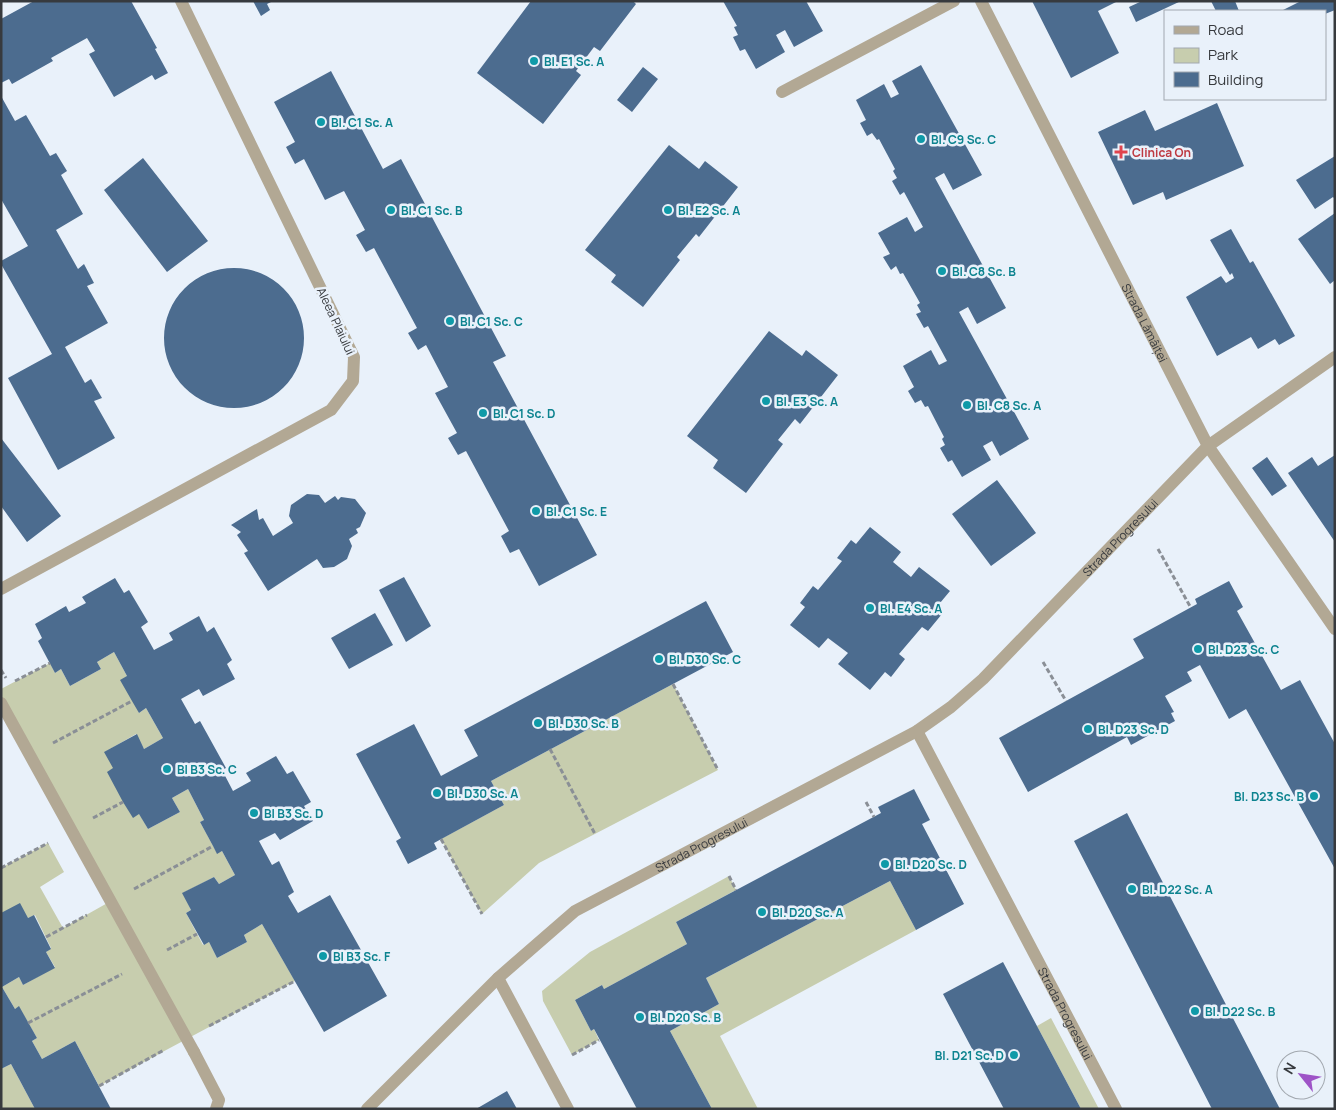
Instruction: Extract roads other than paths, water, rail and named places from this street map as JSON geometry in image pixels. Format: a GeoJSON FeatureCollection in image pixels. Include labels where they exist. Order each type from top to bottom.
{"type":"FeatureCollection","features":[{"type":"Feature","properties":{"kind":"street","name":"Aleea Plaiului"},"geometry":{"type":"LineString","coordinates":[[1,588],[331,410],[353,381],[354,357],[181,1]]}},
{"type":"Feature","properties":{"kind":"street"},"geometry":{"type":"LineString","coordinates":[[782,92],[954,1]]}},
{"type":"Feature","properties":{"kind":"street","name":"Strada Lămâiței"},"geometry":{"type":"LineString","coordinates":[[981,1],[1208,446],[1335,629]]}},
{"type":"Feature","properties":{"kind":"street","name":"Strada Progresului"},"geometry":{"type":"LineString","coordinates":[[366,1109],[498,978],[575,911],[917,731],[952,707],[983,680],[1208,446],[1335,357]]}},
{"type":"Feature","properties":{"kind":"street"},"geometry":{"type":"LineString","coordinates":[[1,703],[194,1052],[219,1100],[216,1109]]}},
{"type":"Feature","properties":{"kind":"street","name":"Strada Progresului"},"geometry":{"type":"LineString","coordinates":[[917,731],[1116,1109]]}},
{"type":"Feature","properties":{"kind":"street"},"geometry":{"type":"LineString","coordinates":[[498,978],[568,1109]]}},
{"type":"Feature","properties":{"kind":"place","name":"Bl. E1 Sc. A"},"geometry":{"type":"Point","coordinates":[534,61]}},
{"type":"Feature","properties":{"kind":"place","name":"Bl. C1 Sc. A"},"geometry":{"type":"Point","coordinates":[321,122]}},
{"type":"Feature","properties":{"kind":"place","name":"Bl. C9 Sc. C"},"geometry":{"type":"Point","coordinates":[921,139]}},
{"type":"Feature","properties":{"kind":"place","name":"Clinica On"},"geometry":{"type":"Point","coordinates":[1121,152]}},
{"type":"Feature","properties":{"kind":"place","name":"Bl. C1 Sc. B"},"geometry":{"type":"Point","coordinates":[391,210]}},
{"type":"Feature","properties":{"kind":"place","name":"Bl. E2 Sc. A"},"geometry":{"type":"Point","coordinates":[668,210]}},
{"type":"Feature","properties":{"kind":"place","name":"Bl. C8 Sc. B"},"geometry":{"type":"Point","coordinates":[942,271]}},
{"type":"Feature","properties":{"kind":"place","name":"Bl. C1 Sc. C"},"geometry":{"type":"Point","coordinates":[450,321]}},
{"type":"Feature","properties":{"kind":"place","name":"Bl. E3 Sc. A"},"geometry":{"type":"Point","coordinates":[766,401]}},
{"type":"Feature","properties":{"kind":"place","name":"Bl. C8 Sc. A"},"geometry":{"type":"Point","coordinates":[967,405]}},
{"type":"Feature","properties":{"kind":"place","name":"Bl. C1 Sc. D"},"geometry":{"type":"Point","coordinates":[483,413]}},
{"type":"Feature","properties":{"kind":"place","name":"Bl. C1 Sc. E"},"geometry":{"type":"Point","coordinates":[536,511]}},
{"type":"Feature","properties":{"kind":"place","name":"Bl. E4 Sc. A"},"geometry":{"type":"Point","coordinates":[870,608]}},
{"type":"Feature","properties":{"kind":"place","name":"Bl. D23 Sc. C"},"geometry":{"type":"Point","coordinates":[1198,649]}},
{"type":"Feature","properties":{"kind":"place","name":"Bl. D30 Sc. C"},"geometry":{"type":"Point","coordinates":[659,659]}},
{"type":"Feature","properties":{"kind":"place","name":"Bl. D30 Sc. B"},"geometry":{"type":"Point","coordinates":[538,723]}},
{"type":"Feature","properties":{"kind":"place","name":"Bl. D23 Sc. D"},"geometry":{"type":"Point","coordinates":[1088,729]}},
{"type":"Feature","properties":{"kind":"place","name":"Bl B3 Sc. C"},"geometry":{"type":"Point","coordinates":[167,769]}},
{"type":"Feature","properties":{"kind":"place","name":"Bl. D30 Sc. A"},"geometry":{"type":"Point","coordinates":[437,793]}},
{"type":"Feature","properties":{"kind":"place","name":"Bl. D23 Sc. B"},"geometry":{"type":"Point","coordinates":[1314,796]}},
{"type":"Feature","properties":{"kind":"place","name":"Bl B3 Sc. D"},"geometry":{"type":"Point","coordinates":[254,813]}},
{"type":"Feature","properties":{"kind":"place","name":"Bl. D20 Sc. D"},"geometry":{"type":"Point","coordinates":[885,864]}},
{"type":"Feature","properties":{"kind":"place","name":"Bl. D22 Sc. A"},"geometry":{"type":"Point","coordinates":[1132,889]}},
{"type":"Feature","properties":{"kind":"place","name":"Bl. D20 Sc. A"},"geometry":{"type":"Point","coordinates":[762,912]}},
{"type":"Feature","properties":{"kind":"place","name":"Bl B3 Sc. F"},"geometry":{"type":"Point","coordinates":[323,956]}},
{"type":"Feature","properties":{"kind":"place","name":"Bl. D22 Sc. B"},"geometry":{"type":"Point","coordinates":[1195,1011]}},
{"type":"Feature","properties":{"kind":"place","name":"Bl. D20 Sc. B"},"geometry":{"type":"Point","coordinates":[640,1017]}},
{"type":"Feature","properties":{"kind":"place","name":"Bl. D21 Sc. D"},"geometry":{"type":"Point","coordinates":[1014,1055]}}]}
